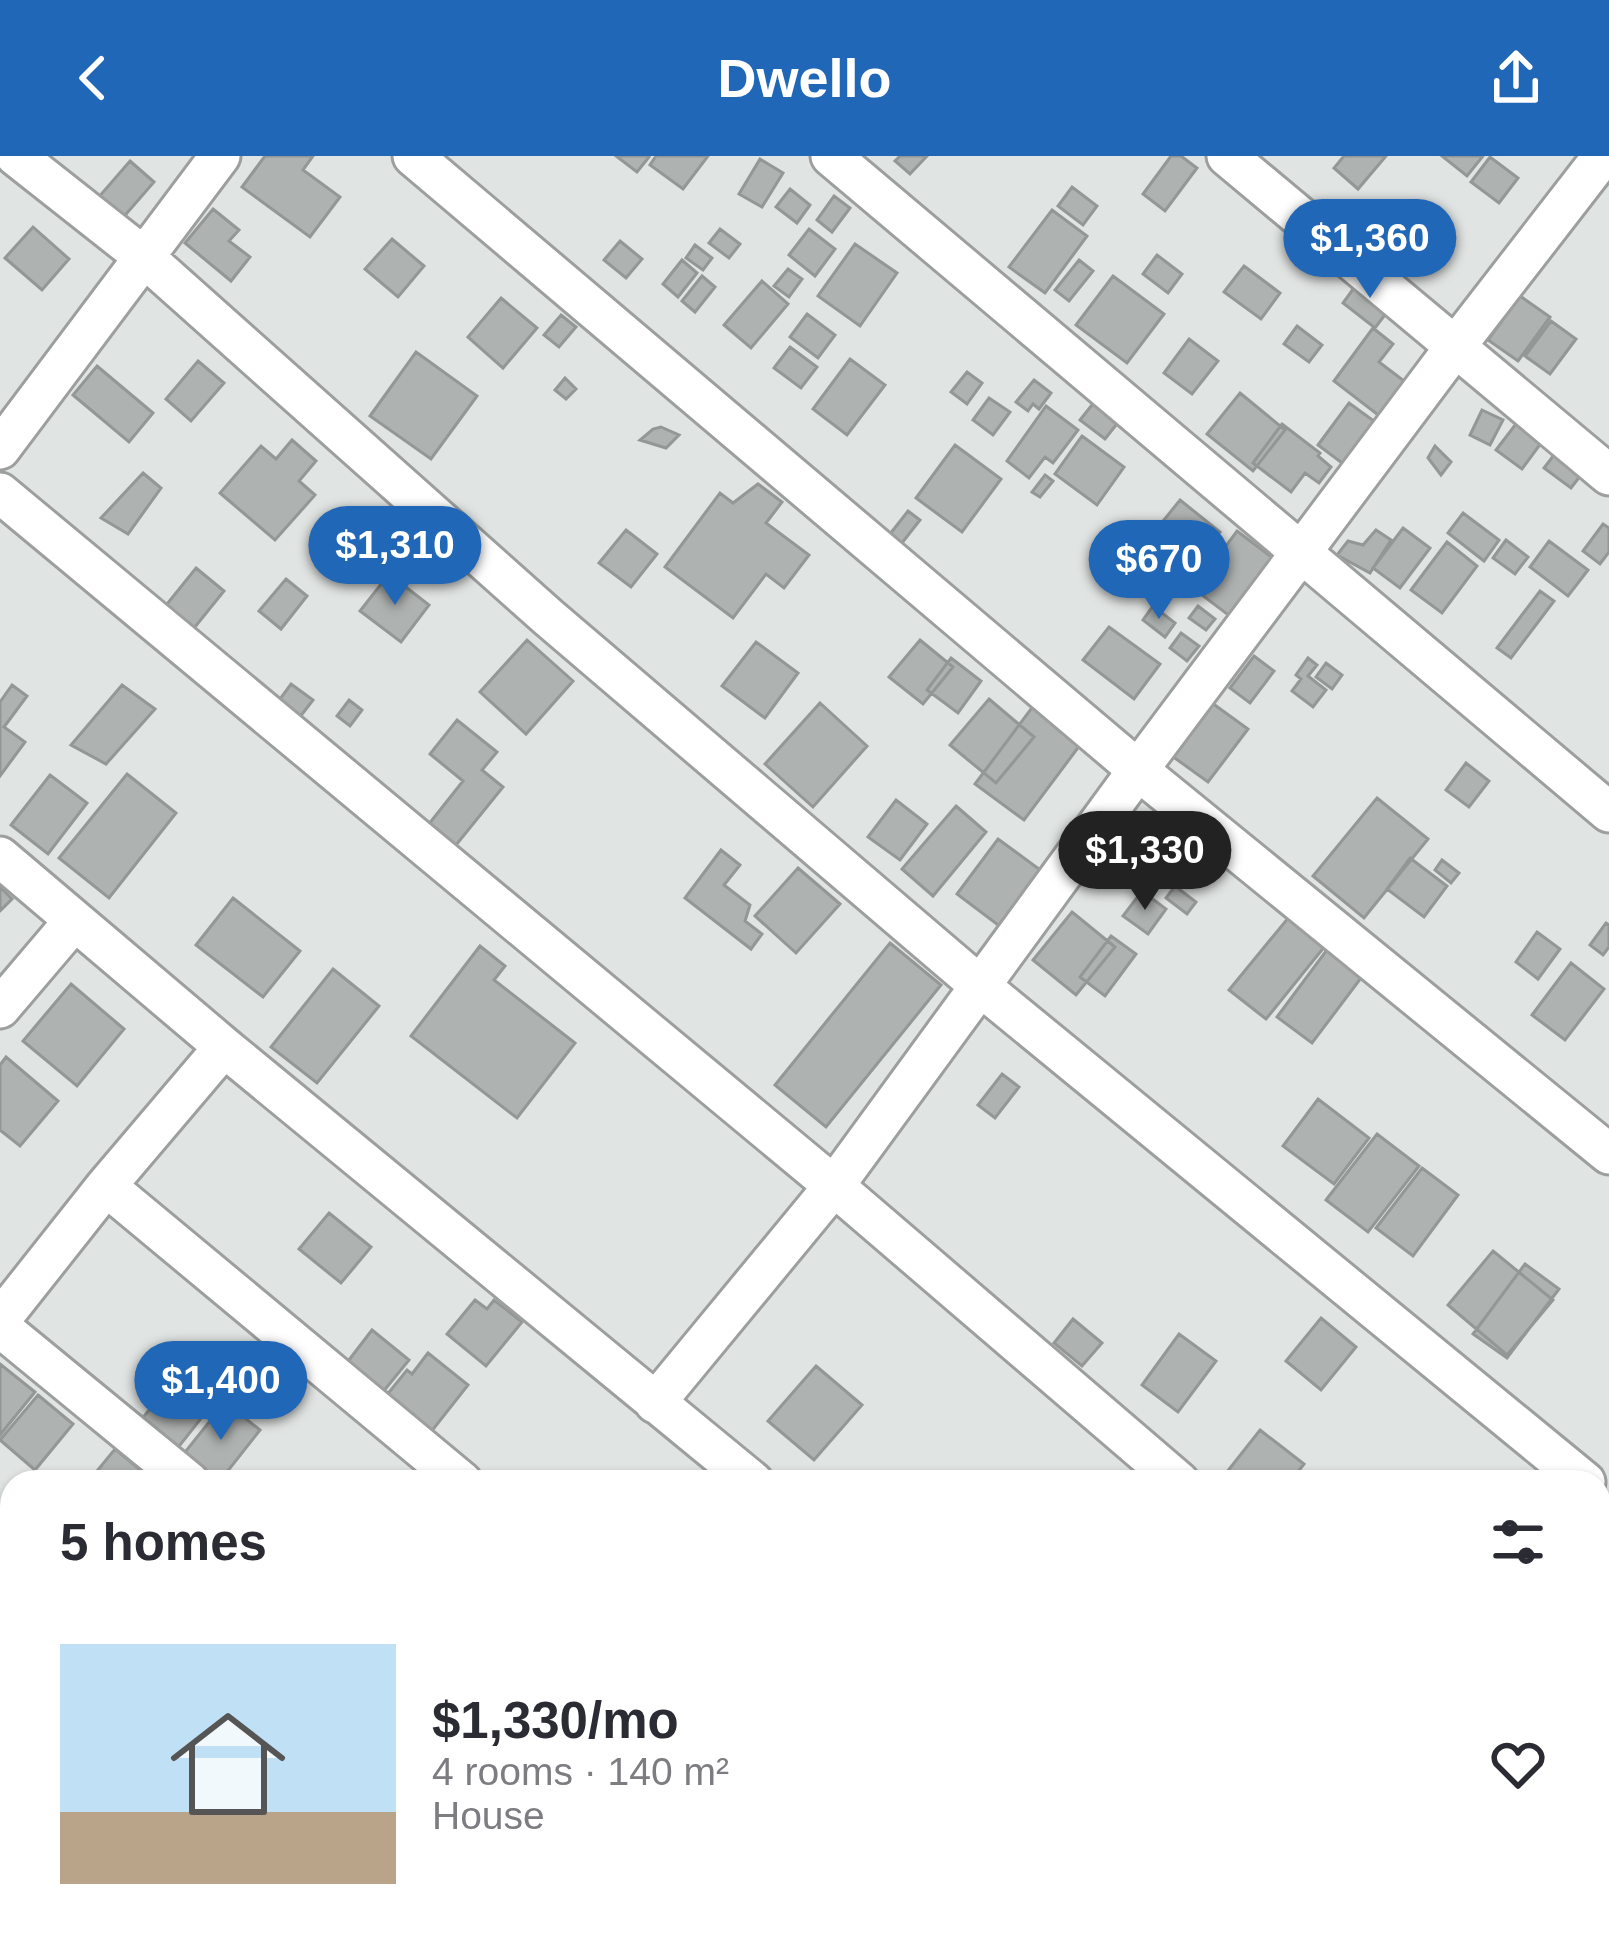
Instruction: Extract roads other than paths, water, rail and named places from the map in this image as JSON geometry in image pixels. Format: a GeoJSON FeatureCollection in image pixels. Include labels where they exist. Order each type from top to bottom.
{"type":"FeatureCollection","features":[{"type":"Feature","properties":{"kind":"street"},"geometry":{"type":"LineString","coordinates":[[16,156],[144,257],[548,617],[979,985],[1570,1470]]}},
{"type":"Feature","properties":{"kind":"street"},"geometry":{"type":"LineString","coordinates":[[0,449],[220,156]]}},
{"type":"Feature","properties":{"kind":"street"},"geometry":{"type":"LineString","coordinates":[[413,156],[1138,770],[1609,1154]]}},
{"type":"Feature","properties":{"kind":"street"},"geometry":{"type":"LineString","coordinates":[[831,156],[1609,812]]}},
{"type":"Feature","properties":{"kind":"street"},"geometry":{"type":"LineString","coordinates":[[1227,156],[1609,475]]}},
{"type":"Feature","properties":{"kind":"street"},"geometry":{"type":"LineString","coordinates":[[655,1403],[834,1186],[1138,770],[1603,156]]}},
{"type":"Feature","properties":{"kind":"street"},"geometry":{"type":"LineString","coordinates":[[0,493],[834,1186],[1165,1470]]}},
{"type":"Feature","properties":{"kind":"street"},"geometry":{"type":"LineString","coordinates":[[0,857],[655,1403],[727,1470]]}},
{"type":"Feature","properties":{"kind":"street"},"geometry":{"type":"LineString","coordinates":[[0,1008],[74,921]]}},
{"type":"Feature","properties":{"kind":"street"},"geometry":{"type":"LineString","coordinates":[[175,1470],[0,1324],[106,1186],[224,1047]]}},
{"type":"Feature","properties":{"kind":"street"},"geometry":{"type":"LineString","coordinates":[[106,1186],[448,1470]]}}]}
